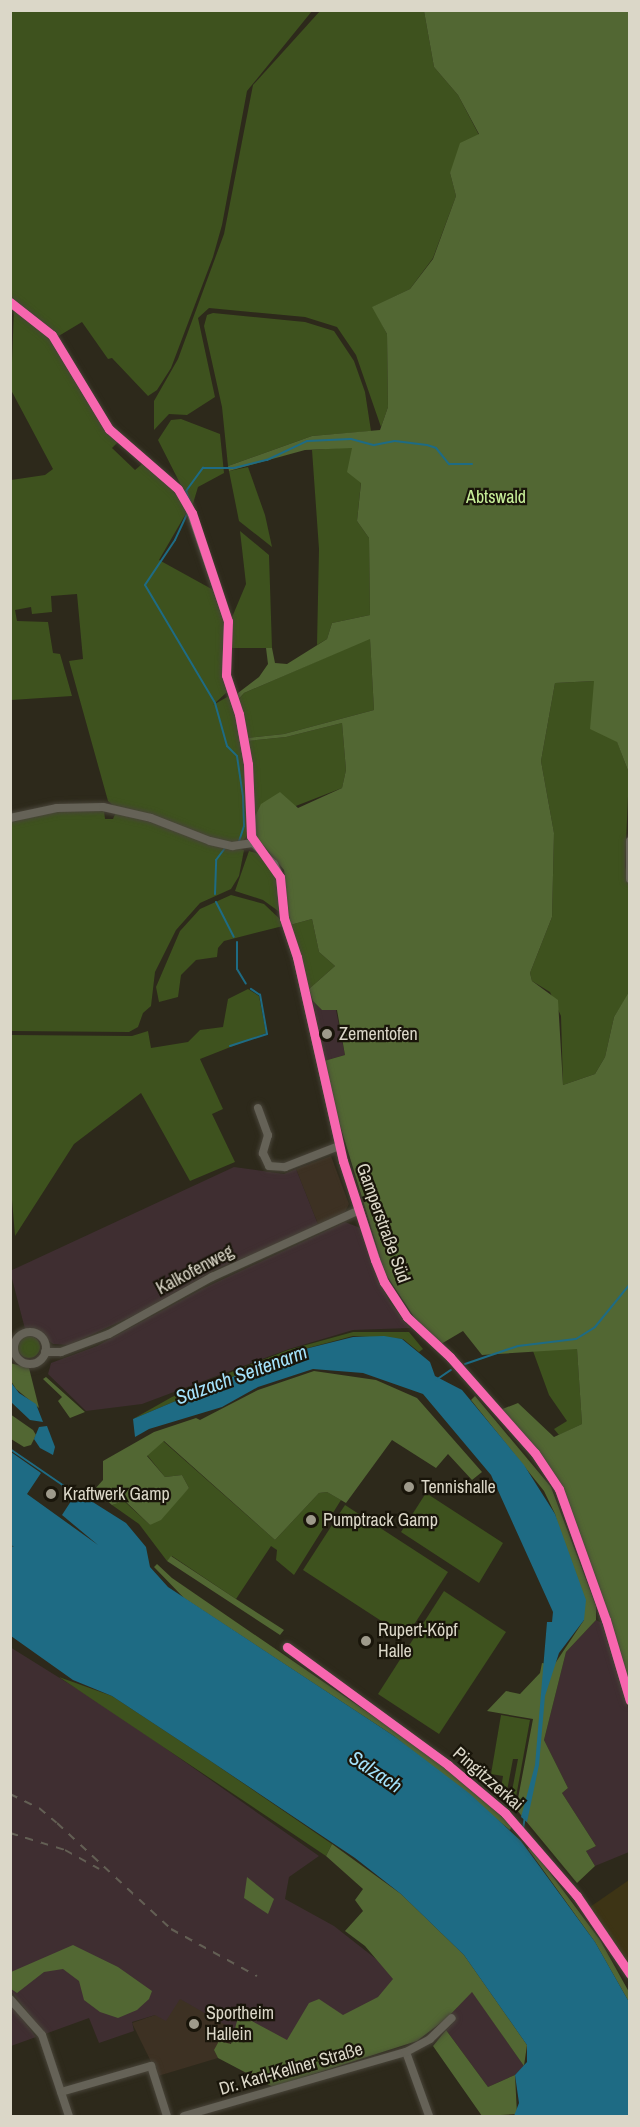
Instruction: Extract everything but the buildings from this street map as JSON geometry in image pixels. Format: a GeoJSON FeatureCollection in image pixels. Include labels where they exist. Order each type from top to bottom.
{"type":"FeatureCollection","features":[{"type":"Feature","properties":{"kind":"street"},"geometry":{"type":"LineString","coordinates":[[10,302],[52,335],[109,429],[178,489],[188,505],[228,621],[226,675],[242,723],[250,773],[253,843],[232,846],[210,841],[151,818],[103,807],[57,808],[10,818]]}},
{"type":"Feature","properties":{"kind":"street"},"geometry":{"type":"LineString","coordinates":[[630,841],[630,879]]}},
{"type":"Feature","properties":{"kind":"street","name":"Gamperstraße Süd"},"geometry":{"type":"LineString","coordinates":[[253,843],[274,864],[280,877],[284,918],[300,966],[339,1146],[375,1260],[394,1300],[535,1453],[559,1489],[606,1620],[630,1701]]}},
{"type":"Feature","properties":{"kind":"street"},"geometry":{"type":"LineString","coordinates":[[258,1108],[268,1135],[263,1153],[269,1166],[285,1167],[339,1146]]}},
{"type":"Feature","properties":{"kind":"street","name":"Kalkofenweg"},"geometry":{"type":"LineString","coordinates":[[45,1352],[61,1352],[109,1334],[212,1277],[360,1210]]}},
{"type":"Feature","properties":{"kind":"street","name":"Pingitzzerkai"},"geometry":{"type":"LineString","coordinates":[[286,1647],[431,1751],[505,1813],[577,1896],[630,1974]]}},
{"type":"Feature","properties":{"kind":"street"},"geometry":{"type":"LineString","coordinates":[[10,1998],[42,2035],[69,2116]]}},
{"type":"Feature","properties":{"kind":"street","name":"Dr. Karl-Kellner Straße"},"geometry":{"type":"LineString","coordinates":[[184,2116],[406,2052],[430,2039],[452,2018]]}},
{"type":"Feature","properties":{"kind":"street"},"geometry":{"type":"LineString","coordinates":[[406,2052],[429,2116]]}},
{"type":"Feature","properties":{"kind":"street"},"geometry":{"type":"LineString","coordinates":[[61,2092],[151,2066],[166,2116]]}},
{"type":"Feature","properties":{"kind":"shaded area"},"geometry":{"type":"Polygon","coordinates":[[[313,1001],[322,1010],[336,1010],[345,1055],[324,1061],[313,1001]]]}},
{"type":"Feature","properties":{"kind":"shaded area"},"geometry":{"type":"Polygon","coordinates":[[[331,1156],[349,1204],[345,1212],[319,1227],[296,1169],[331,1156]]]}},
{"type":"Feature","properties":{"kind":"shaded area"},"geometry":{"type":"Polygon","coordinates":[[[234,1167],[284,1174],[296,1169],[319,1227],[214,1270],[152,1307],[69,1345],[53,1344],[34,1328],[25,1329],[10,1271],[234,1167]]]}},
{"type":"Feature","properties":{"kind":"shaded area"},"geometry":{"type":"Polygon","coordinates":[[[345,1222],[363,1229],[376,1274],[389,1301],[410,1328],[353,1330],[289,1349],[142,1404],[86,1411],[48,1374],[51,1363],[97,1346],[202,1289],[345,1222]]]}},
{"type":"Feature","properties":{"kind":"shaded area"},"geometry":{"type":"Polygon","coordinates":[[[596,1620],[602,1623],[629,1712],[629,1852],[595,1866],[586,1851],[596,1846],[562,1793],[568,1788],[544,1740],[566,1652],[596,1620]]]}},
{"type":"Feature","properties":{"kind":"shaded area"},"geometry":{"type":"Polygon","coordinates":[[[10,1647],[111,1710],[319,1856],[289,1877],[285,1899],[334,1926],[436,2006],[264,2047],[180,1999],[166,2021],[155,2015],[132,2022],[134,2031],[99,2043],[89,2018],[45,2034],[11,1991],[10,1647]]]}},
{"type":"Feature","properties":{"kind":"shaded area"},"geometry":{"type":"Polygon","coordinates":[[[629,1880],[629,1967],[590,1907],[629,1880]]]}},
{"type":"Feature","properties":{"kind":"shaded area"},"geometry":{"type":"Polygon","coordinates":[[[472,1991],[524,2066],[515,2075],[488,2087],[446,2030],[452,2024],[447,2018],[472,1991]]]}},
{"type":"Feature","properties":{"kind":"shaded area"},"geometry":{"type":"Polygon","coordinates":[[[179,1998],[235,2030],[236,2035],[230,2044],[214,2050],[218,2058],[158,2076],[132,2023],[155,2015],[179,1998]]]}},
{"type":"Feature","properties":{"kind":"shaded area"},"geometry":{"type":"Polygon","coordinates":[[[11,2004],[36,2037],[11,2046],[11,2004]]]}},
{"type":"Feature","properties":{"kind":"green space"},"geometry":{"type":"Polygon","coordinates":[[[10,11],[312,11],[247,91],[222,225],[213,257],[171,368],[157,390],[148,396],[112,358],[108,359],[82,322],[57,337],[11,298],[10,11]]]}},
{"type":"Feature","properties":{"kind":"green space"},"geometry":{"type":"Polygon","coordinates":[[[320,11],[424,11],[434,67],[458,95],[479,135],[450,173],[456,196],[433,258],[410,289],[373,307],[387,334],[388,407],[381,427],[356,355],[337,327],[305,317],[209,308],[198,318],[215,397],[187,415],[169,414],[154,430],[154,401],[178,359],[224,234],[253,85],[320,11]]]}},
{"type":"Feature","properties":{"kind":"green space","name":"Abtswald"},"geometry":{"type":"Polygon","coordinates":[[[424,11],[629,11],[629,773],[617,742],[590,729],[594,681],[555,683],[541,761],[554,833],[552,917],[530,973],[532,981],[558,1000],[563,1085],[595,1074],[605,1057],[614,1017],[629,992],[629,1687],[565,1493],[552,1471],[500,1410],[518,1403],[554,1437],[582,1424],[577,1349],[482,1355],[463,1331],[441,1344],[414,1317],[385,1273],[329,1089],[324,1061],[345,1055],[337,1010],[322,1010],[313,1001],[309,989],[335,966],[319,952],[312,919],[290,925],[284,870],[258,839],[252,823],[261,804],[280,792],[298,808],[342,788],[346,770],[342,723],[286,737],[248,741],[247,738],[284,734],[374,710],[370,639],[244,693],[237,701],[238,693],[259,677],[268,664],[266,648],[272,648],[275,663],[287,664],[327,639],[332,623],[370,615],[369,538],[357,521],[361,483],[347,472],[352,448],[305,450],[229,471],[228,466],[312,436],[380,430],[388,407],[387,334],[372,307],[410,289],[433,259],[456,196],[450,173],[460,143],[479,134],[458,95],[434,67],[424,11]]]}},
{"type":"Feature","properties":{"kind":"green space"},"geometry":{"type":"Polygon","coordinates":[[[14,307],[49,335],[68,362],[96,416],[118,442],[112,448],[135,470],[142,464],[169,485],[188,510],[159,560],[217,592],[225,618],[222,677],[227,692],[213,705],[229,696],[237,715],[247,774],[248,835],[241,843],[222,842],[115,807],[108,801],[69,661],[83,659],[77,594],[51,596],[52,612],[32,614],[31,607],[15,610],[17,621],[48,622],[53,653],[60,654],[72,696],[11,700],[11,480],[45,475],[53,469],[11,390],[14,307]]]}},
{"type":"Feature","properties":{"kind":"green space"},"geometry":{"type":"Polygon","coordinates":[[[213,313],[305,322],[334,331],[354,361],[365,392],[371,431],[312,436],[228,466],[222,407],[204,326],[207,315],[213,313]]]}},
{"type":"Feature","properties":{"kind":"green space"},"geometry":{"type":"Polygon","coordinates":[[[181,419],[220,434],[224,473],[198,487],[192,507],[158,440],[171,420],[181,419]]]}},
{"type":"Feature","properties":{"kind":"green space"},"geometry":{"type":"Polygon","coordinates":[[[352,447],[361,482],[357,521],[369,538],[370,615],[332,623],[327,639],[317,645],[319,549],[312,450],[352,447]]]}},
{"type":"Feature","properties":{"kind":"green space"},"geometry":{"type":"Polygon","coordinates":[[[248,467],[265,515],[272,547],[239,521],[229,471],[248,467]]]}},
{"type":"Feature","properties":{"kind":"green space"},"geometry":{"type":"Polygon","coordinates":[[[240,531],[269,555],[272,648],[229,648],[230,622],[246,584],[240,531]]]}},
{"type":"Feature","properties":{"kind":"green space"},"geometry":{"type":"Polygon","coordinates":[[[370,638],[374,710],[284,734],[247,738],[237,701],[244,693],[370,638]]]}},
{"type":"Feature","properties":{"kind":"green space"},"geometry":{"type":"Polygon","coordinates":[[[594,681],[629,773],[625,866],[630,889],[630,992],[614,1017],[605,1057],[595,1074],[563,1085],[561,1016],[550,992],[532,981],[530,973],[552,917],[554,833],[541,761],[555,683],[594,681]]]}},
{"type":"Feature","properties":{"kind":"green space"},"geometry":{"type":"Polygon","coordinates":[[[342,723],[346,770],[342,788],[252,823],[254,781],[248,741],[286,737],[342,723]]]}},
{"type":"Feature","properties":{"kind":"green space"},"geometry":{"type":"Polygon","coordinates":[[[65,810],[104,810],[105,819],[113,819],[116,812],[244,850],[239,876],[231,889],[200,903],[176,930],[155,972],[151,1006],[143,1013],[138,1027],[129,1032],[11,1031],[11,820],[65,810]]]}},
{"type":"Feature","properties":{"kind":"green space"},"geometry":{"type":"Polygon","coordinates":[[[249,851],[259,854],[274,868],[281,913],[263,900],[235,891],[249,851]]]}},
{"type":"Feature","properties":{"kind":"green space"},"geometry":{"type":"Polygon","coordinates":[[[231,895],[264,904],[283,922],[283,926],[224,941],[218,948],[217,957],[196,960],[181,975],[178,997],[159,1002],[156,987],[180,931],[200,909],[231,895]]]}},
{"type":"Feature","properties":{"kind":"green space"},"geometry":{"type":"Polygon","coordinates":[[[312,919],[319,952],[335,966],[309,989],[290,925],[312,919]]]}},
{"type":"Feature","properties":{"kind":"green space"},"geometry":{"type":"Polygon","coordinates":[[[248,989],[259,996],[266,1033],[200,1059],[223,1109],[212,1114],[235,1162],[190,1181],[141,1093],[74,1144],[15,1236],[10,1175],[11,1035],[132,1036],[148,1031],[151,1048],[188,1042],[200,1030],[223,1027],[228,999],[248,989]]]}},
{"type":"Feature","properties":{"kind":"green space"},"geometry":{"type":"Polygon","coordinates":[[[353,1332],[409,1332],[423,1349],[419,1352],[403,1339],[353,1336],[289,1353],[133,1419],[172,1397],[234,1371],[288,1350],[353,1332]]]}},
{"type":"Feature","properties":{"kind":"green space"},"geometry":{"type":"Polygon","coordinates":[[[29,1336],[37,1339],[40,1347],[37,1355],[29,1358],[21,1355],[18,1347],[21,1339],[29,1336]]]}},
{"type":"Feature","properties":{"kind":"green space"},"geometry":{"type":"Polygon","coordinates":[[[577,1348],[582,1424],[559,1435],[554,1429],[567,1421],[549,1395],[533,1351],[577,1348]]]}},
{"type":"Feature","properties":{"kind":"green space"},"geometry":{"type":"Polygon","coordinates":[[[10,1363],[29,1368],[39,1408],[16,1389],[11,1381],[10,1363]]]}},
{"type":"Feature","properties":{"kind":"green space"},"geometry":{"type":"Polygon","coordinates":[[[314,1371],[376,1380],[417,1398],[482,1472],[472,1480],[448,1454],[436,1468],[392,1440],[346,1503],[327,1492],[319,1493],[275,1540],[164,1441],[147,1456],[165,1477],[182,1475],[189,1488],[161,1520],[150,1525],[125,1501],[112,1505],[94,1490],[103,1480],[103,1461],[154,1432],[196,1418],[200,1420],[258,1390],[314,1371]]]}},
{"type":"Feature","properties":{"kind":"green space"},"geometry":{"type":"Polygon","coordinates":[[[46,1377],[85,1412],[70,1418],[58,1401],[62,1397],[43,1379],[46,1377]]]}},
{"type":"Feature","properties":{"kind":"green space"},"geometry":{"type":"Polygon","coordinates":[[[475,1396],[551,1487],[596,1606],[596,1620],[566,1652],[544,1740],[568,1788],[562,1793],[596,1846],[586,1851],[595,1866],[577,1883],[516,1809],[533,1719],[487,1711],[506,1691],[520,1694],[540,1673],[542,1663],[554,1665],[584,1620],[555,1514],[544,1491],[471,1400],[475,1396]]]}},
{"type":"Feature","properties":{"kind":"green space"},"geometry":{"type":"Polygon","coordinates":[[[10,1414],[33,1430],[36,1435],[31,1445],[24,1447],[11,1439],[10,1414]]]}},
{"type":"Feature","properties":{"kind":"green space"},"geometry":{"type":"Polygon","coordinates":[[[163,1441],[275,1540],[319,1493],[327,1492],[341,1500],[294,1575],[276,1560],[277,1550],[271,1546],[236,1599],[172,1556],[167,1561],[139,1524],[112,1505],[124,1501],[150,1525],[189,1488],[182,1475],[165,1477],[147,1455],[163,1441]]]}},
{"type":"Feature","properties":{"kind":"green space"},"geometry":{"type":"Polygon","coordinates":[[[426,1493],[503,1543],[479,1583],[401,1532],[426,1493]]]}},
{"type":"Feature","properties":{"kind":"green space"},"geometry":{"type":"Polygon","coordinates":[[[345,1505],[448,1572],[406,1637],[303,1570],[345,1505]]]}},
{"type":"Feature","properties":{"kind":"green space"},"geometry":{"type":"Polygon","coordinates":[[[171,1556],[284,1630],[280,1635],[167,1561],[171,1556]]]}},
{"type":"Feature","properties":{"kind":"green space"},"geometry":{"type":"Polygon","coordinates":[[[157,1564],[172,1578],[443,1764],[512,1826],[510,1830],[394,1736],[184,1598],[154,1567],[157,1564]]]}},
{"type":"Feature","properties":{"kind":"green space"},"geometry":{"type":"Polygon","coordinates":[[[444,1591],[506,1632],[439,1734],[378,1694],[444,1591]]]}},
{"type":"Feature","properties":{"kind":"green space"},"geometry":{"type":"Polygon","coordinates":[[[59,1677],[112,1696],[209,1760],[332,1844],[326,1856],[59,1677]]]}},
{"type":"Feature","properties":{"kind":"green space"},"geometry":{"type":"Polygon","coordinates":[[[501,1715],[530,1720],[514,1808],[509,1807],[518,1759],[513,1759],[506,1796],[500,1795],[503,1776],[491,1774],[501,1715]]]}},
{"type":"Feature","properties":{"kind":"green space"},"geometry":{"type":"Polygon","coordinates":[[[332,1844],[401,1894],[464,1955],[527,2045],[524,2066],[472,1992],[447,2018],[417,2041],[273,2087],[218,2058],[214,2050],[219,2041],[231,2044],[237,2021],[250,2020],[287,2040],[309,2003],[319,1999],[343,2015],[378,1997],[393,1979],[365,1946],[345,1931],[363,1911],[355,1900],[363,1889],[326,1856],[332,1844]]]}},
{"type":"Feature","properties":{"kind":"green space"},"geometry":{"type":"Polygon","coordinates":[[[530,1846],[600,1940],[629,1992],[629,2002],[595,1942],[528,1849],[530,1846]]]}},
{"type":"Feature","properties":{"kind":"green space"},"geometry":{"type":"Polygon","coordinates":[[[247,1877],[274,1899],[268,1914],[244,1898],[247,1877]]]}},
{"type":"Feature","properties":{"kind":"green space"},"geometry":{"type":"Polygon","coordinates":[[[73,1945],[118,1967],[152,1991],[149,1999],[137,2010],[118,2018],[100,2012],[84,2000],[79,1981],[63,1969],[44,1972],[17,1993],[11,1989],[11,1972],[73,1945]]]}},
{"type":"Feature","properties":{"kind":"green space"},"geometry":{"type":"Polygon","coordinates":[[[446,2030],[488,2087],[515,2075],[517,2114],[482,2116],[433,2046],[446,2030]]]}},
{"type":"Feature","properties":{"kind":"water","name":"Salzach Seitenarm"},"geometry":{"type":"Polygon","coordinates":[[[384,1336],[402,1339],[430,1362],[435,1376],[462,1390],[524,1465],[555,1514],[586,1600],[584,1620],[559,1653],[545,1696],[539,1765],[527,1822],[521,1817],[535,1765],[547,1622],[552,1622],[553,1612],[491,1475],[423,1394],[363,1373],[313,1369],[258,1387],[222,1407],[149,1429],[135,1437],[133,1419],[289,1353],[353,1337],[384,1336]]]}},
{"type":"Feature","properties":{"kind":"water"},"geometry":{"type":"Polygon","coordinates":[[[10,1381],[19,1393],[36,1404],[43,1422],[30,1420],[11,1402],[10,1381]]]}},
{"type":"Feature","properties":{"kind":"water"},"geometry":{"type":"Polygon","coordinates":[[[47,1426],[55,1447],[53,1455],[40,1448],[34,1439],[39,1427],[47,1426]]]}},
{"type":"Feature","properties":{"kind":"water","name":"Salzach"},"geometry":{"type":"Polygon","coordinates":[[[11,1452],[41,1473],[27,1494],[98,1545],[62,1515],[75,1495],[80,1494],[126,1523],[146,1547],[150,1567],[168,1587],[394,1736],[469,1793],[521,1841],[595,1942],[629,2002],[629,2116],[514,2116],[519,2103],[515,2075],[527,2062],[527,2045],[464,1955],[401,1894],[355,1858],[209,1760],[112,1696],[73,1680],[11,1636],[11,1546],[14,1547],[10,1544],[11,1452]]]}},
{"type":"Feature","properties":{"kind":"waterway"},"geometry":{"type":"LineString","coordinates":[[191,504],[186,491],[203,468],[234,468],[267,460],[307,441],[351,439],[374,445],[395,441],[427,445],[436,448],[449,464],[472,464]]}},
{"type":"Feature","properties":{"kind":"waterway"},"geometry":{"type":"LineString","coordinates":[[188,512],[175,540],[145,585],[215,703],[227,746],[237,756],[243,796],[244,826],[239,841]]}},
{"type":"Feature","properties":{"kind":"waterway"},"geometry":{"type":"LineString","coordinates":[[215,894],[216,860],[225,848]]}},
{"type":"Feature","properties":{"kind":"waterway"},"geometry":{"type":"LineString","coordinates":[[216,902],[234,937]]}},
{"type":"Feature","properties":{"kind":"waterway"},"geometry":{"type":"LineString","coordinates":[[237,942],[237,969],[246,984]]}},
{"type":"Feature","properties":{"kind":"waterway"},"geometry":{"type":"LineString","coordinates":[[230,1046],[267,1034],[260,995],[251,989]]}},
{"type":"Feature","properties":{"kind":"waterway"},"geometry":{"type":"LineString","coordinates":[[465,1364],[518,1346],[576,1339],[595,1327],[630,1284]]}},
{"type":"Feature","properties":{"kind":"waterway"},"geometry":{"type":"LineString","coordinates":[[436,1380],[451,1370]]}},
{"type":"Feature","properties":{"kind":"waterway"},"geometry":{"type":"LineString","coordinates":[[10,1449],[80,1497]]}},
{"type":"Feature","properties":{"kind":"waterway","name":"Salzach Seitenarm"},"geometry":{"type":"LineString","coordinates":[[523,1829],[525,1817]]}},
{"type":"Feature","properties":{"kind":"railway"},"geometry":{"type":"LineString","coordinates":[[10,1794],[39,1808],[57,1823],[171,1929],[257,1976]]}},
{"type":"Feature","properties":{"kind":"railway"},"geometry":{"type":"LineString","coordinates":[[10,1833],[65,1850],[99,1869]]}},
{"type":"Feature","properties":{"kind":"cycle path"},"geometry":{"type":"LineString","coordinates":[[10,302],[52,335],[109,429],[178,489],[192,513],[228,621],[226,675],[239,714],[248,764],[251,836],[280,877],[284,918],[297,957],[343,1161],[375,1260],[384,1282],[407,1317],[450,1357],[535,1453],[559,1489],[606,1620],[630,1701]]}},
{"type":"Feature","properties":{"kind":"cycle path"},"geometry":{"type":"LineString","coordinates":[[287,1647],[448,1765],[505,1813],[577,1896],[630,1974]]}},
{"type":"Feature","properties":{"kind":"place","name":"Zementofen"},"geometry":{"type":"Point","coordinates":[327,1034]}},
{"type":"Feature","properties":{"kind":"place","name":"Tennishalle"},"geometry":{"type":"Point","coordinates":[409,1487]}},
{"type":"Feature","properties":{"kind":"place","name":"Kraftwerk Gamp"},"geometry":{"type":"Point","coordinates":[51,1494]}},
{"type":"Feature","properties":{"kind":"place","name":"Pumptrack Gamp"},"geometry":{"type":"Point","coordinates":[311,1520]}},
{"type":"Feature","properties":{"kind":"place","name":"Rupert-Köpf Halle"},"geometry":{"type":"Point","coordinates":[366,1641]}},
{"type":"Feature","properties":{"kind":"place","name":"Sportheim Hallein"},"geometry":{"type":"Point","coordinates":[194,2024]}}]}
